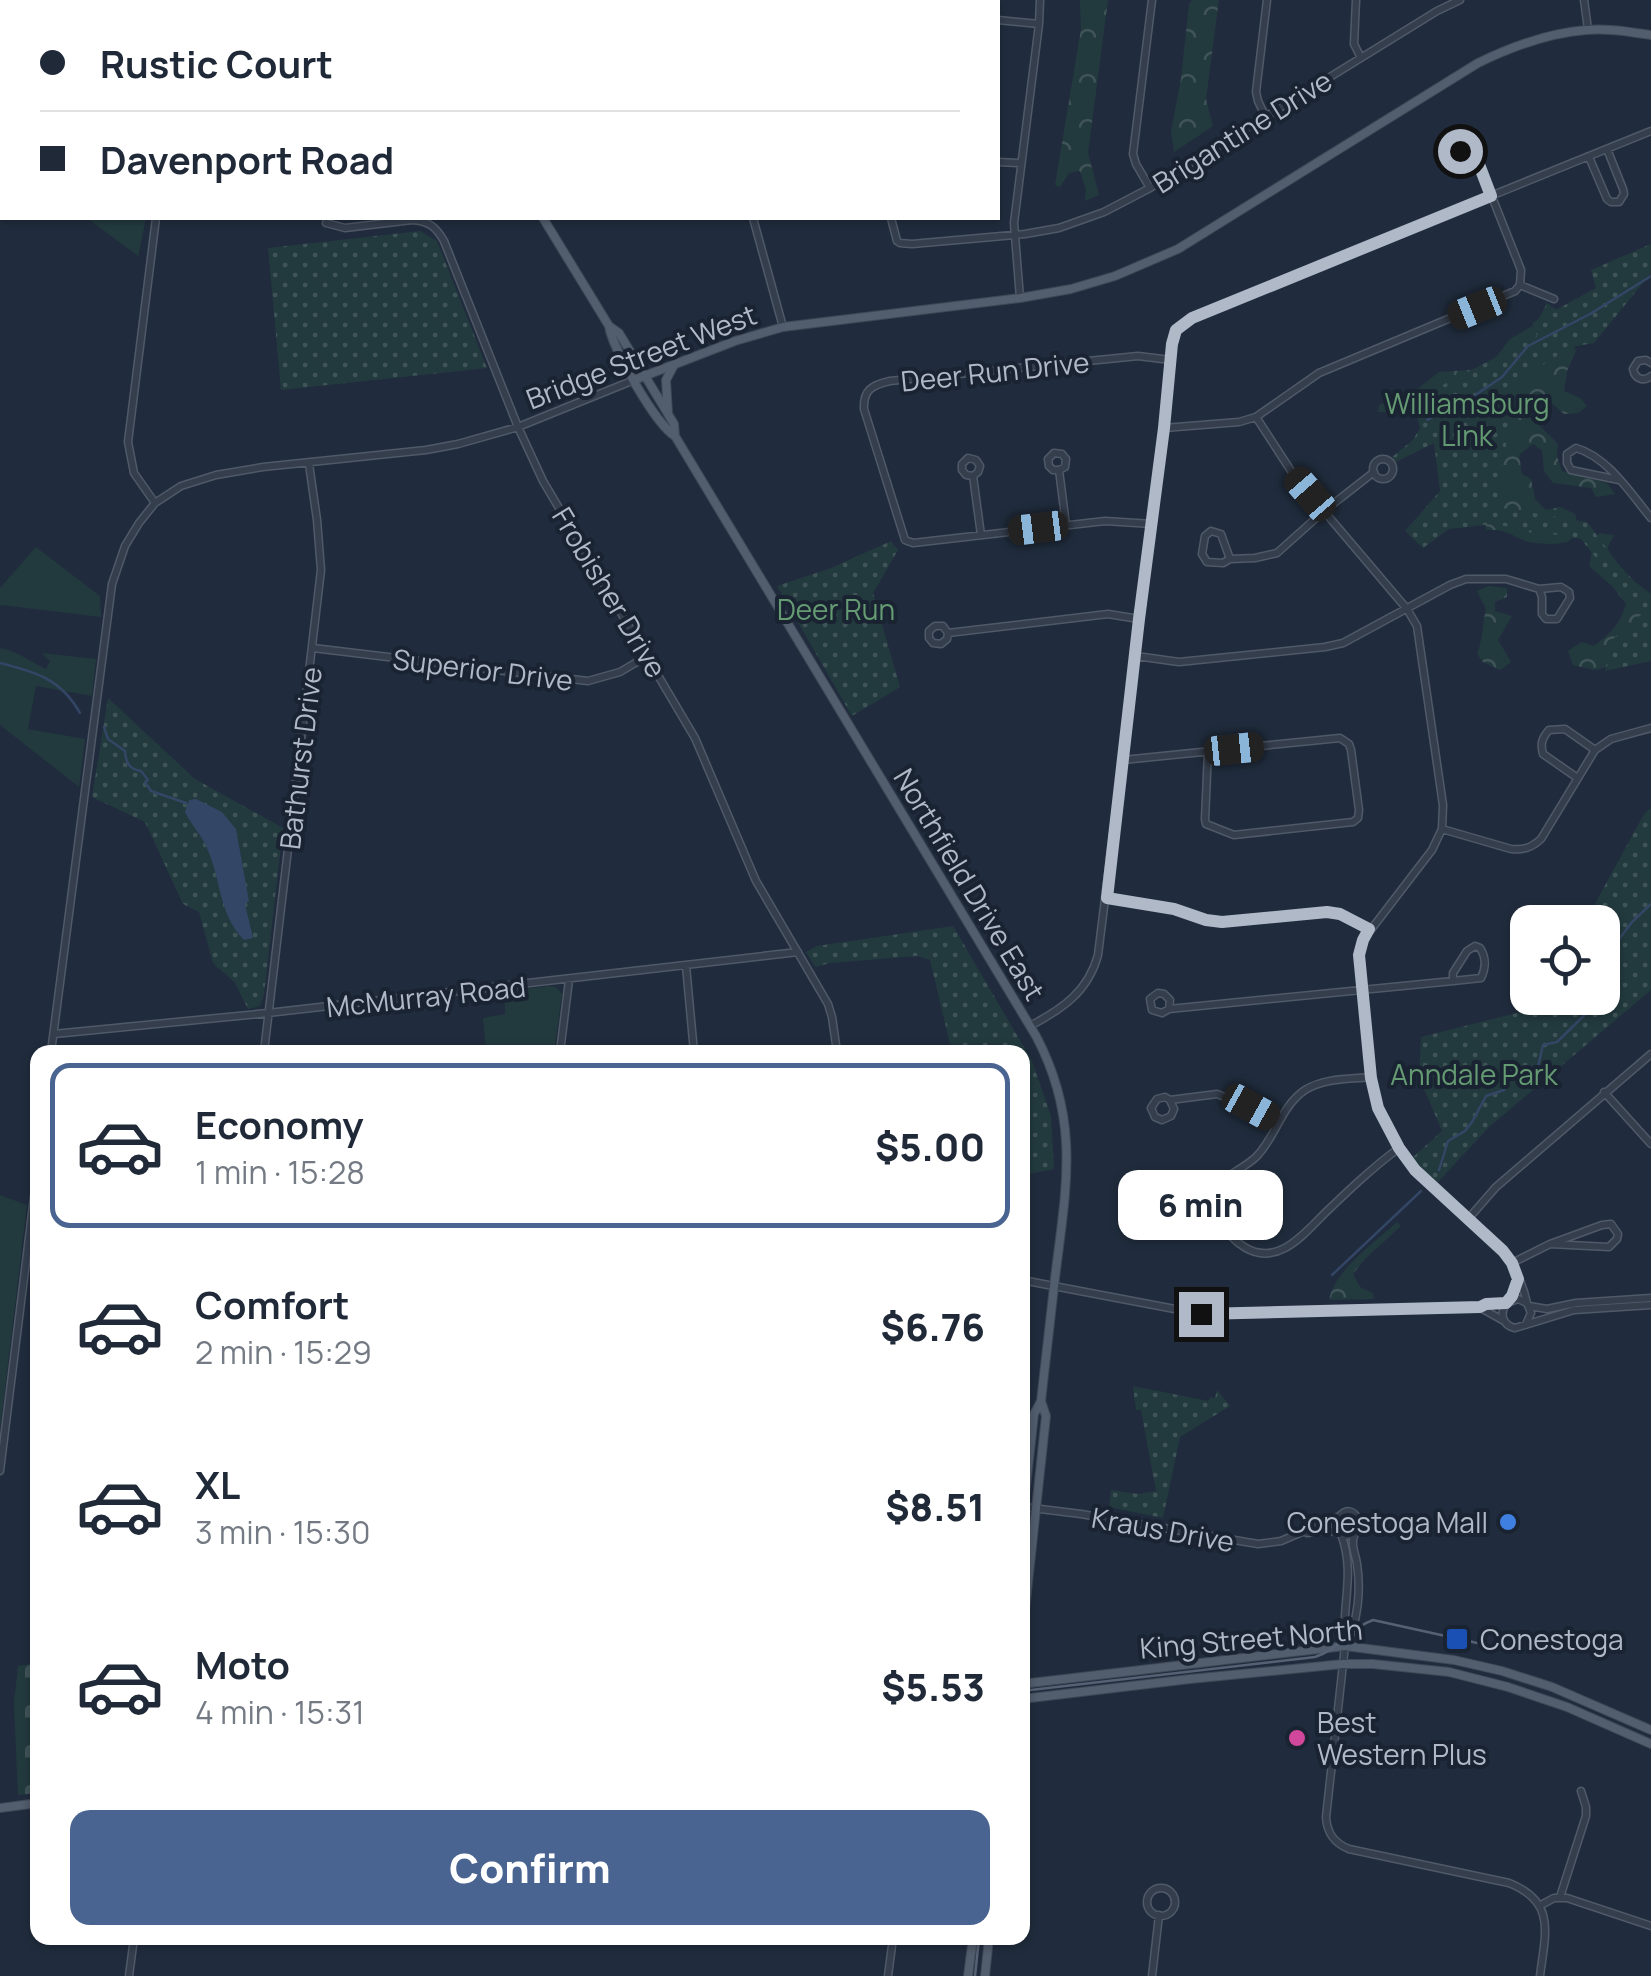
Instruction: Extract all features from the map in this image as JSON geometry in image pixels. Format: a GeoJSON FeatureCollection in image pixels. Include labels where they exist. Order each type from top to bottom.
{"type":"FeatureCollection","features":[{"type":"Feature","properties":{"kind":"main road","name":"Bridge Street West"},"geometry":{"type":"LineString","coordinates":[[639,378],[783,327],[1020,298],[1072,290],[1115,276],[1178,248],[1478,63],[1527,41],[1588,29],[1651,35]]}},
{"type":"Feature","properties":{"kind":"main road","name":"Northfield Drive East"},"geometry":{"type":"LineString","coordinates":[[544,220],[609,326],[611,338],[674,424],[675,436],[1030,1026],[1054,1075],[1066,1127],[1067,1177],[1041,1401],[1034,1414],[1030,1451]]}},
{"type":"Feature","properties":{"kind":"main road"},"geometry":{"type":"LineString","coordinates":[[668,414],[666,385],[674,365]]}},
{"type":"Feature","properties":{"kind":"main road","name":"Northfield Drive East"},"geometry":{"type":"LineString","coordinates":[[639,378],[665,431],[675,436]]}},
{"type":"Feature","properties":{"kind":"main road","name":"Northfield Drive East"},"geometry":{"type":"LineString","coordinates":[[1030,1558],[1046,1416],[1041,1401]]}},
{"type":"Feature","properties":{"kind":"main road","name":"King Street North"},"geometry":{"type":"LineString","coordinates":[[1030,1683],[1345,1646],[1454,1660],[1502,1671],[1552,1687],[1651,1730]]}},
{"type":"Feature","properties":{"kind":"main road","name":"King Street North"},"geometry":{"type":"LineString","coordinates":[[1030,1698],[1342,1664],[1373,1664],[1449,1672],[1540,1697],[1651,1744]]}},
{"type":"Feature","properties":{"kind":"main road"},"geometry":{"type":"LineString","coordinates":[[1540,1697],[1552,1687]]}},
{"type":"Feature","properties":{"kind":"main road"},"geometry":{"type":"LineString","coordinates":[[0,1808],[30,1804]]}},
{"type":"Feature","properties":{"kind":"main road"},"geometry":{"type":"LineString","coordinates":[[968,1976],[972,1945]]}},
{"type":"Feature","properties":{"kind":"main road"},"geometry":{"type":"LineString","coordinates":[[984,1976],[988,1945]]}},
{"type":"Feature","properties":{"kind":"street"},"geometry":{"type":"LineString","coordinates":[[1020,298],[1014,236],[1040,0]]}},
{"type":"Feature","properties":{"kind":"street"},"geometry":{"type":"LineString","coordinates":[[1150,188],[1133,154],[1152,0]]}},
{"type":"Feature","properties":{"kind":"street"},"geometry":{"type":"LineString","coordinates":[[1266,118],[1256,92],[1267,0]]}},
{"type":"Feature","properties":{"kind":"street"},"geometry":{"type":"LineString","coordinates":[[1356,0],[1354,44],[1362,58]]}},
{"type":"Feature","properties":{"kind":"street","name":"Brigantine Drive"},"geometry":{"type":"LineString","coordinates":[[891,220],[895,237],[906,245],[1014,236],[1059,228],[1104,212],[1460,0]]}},
{"type":"Feature","properties":{"kind":"street"},"geometry":{"type":"LineString","coordinates":[[1584,0],[1588,29]]}},
{"type":"Feature","properties":{"kind":"street"},"geometry":{"type":"LineString","coordinates":[[1000,20],[1039,24]]}},
{"type":"Feature","properties":{"kind":"street"},"geometry":{"type":"LineString","coordinates":[[1030,1026],[1071,1001],[1091,975],[1098,955],[1176,330],[1192,318],[1651,130]]}},
{"type":"Feature","properties":{"kind":"street"},"geometry":{"type":"LineString","coordinates":[[1589,156],[1607,198],[1618,202],[1623,188],[1607,149]]}},
{"type":"Feature","properties":{"kind":"street"},"geometry":{"type":"LineString","coordinates":[[1164,428],[1256,417],[1318,372],[1510,294],[1520,285],[1521,270],[1475,154]]}},
{"type":"Feature","properties":{"kind":"street"},"geometry":{"type":"LineString","coordinates":[[1000,162],[1020,162]]}},
{"type":"Feature","properties":{"kind":"street"},"geometry":{"type":"LineString","coordinates":[[156,220],[128,442],[134,472],[156,503]]}},
{"type":"Feature","properties":{"kind":"street","name":"Frobisher Drive"},"geometry":{"type":"LineString","coordinates":[[326,223],[345,228],[412,220],[436,228],[518,428],[544,481],[695,738],[756,881],[828,1004],[836,1045]]}},
{"type":"Feature","properties":{"kind":"street"},"geometry":{"type":"LineString","coordinates":[[754,220],[783,327]]}},
{"type":"Feature","properties":{"kind":"street"},"geometry":{"type":"LineString","coordinates":[[1520,285],[1554,299]]}},
{"type":"Feature","properties":{"kind":"street","name":"Deer Run Drive"},"geometry":{"type":"LineString","coordinates":[[1152,524],[1105,521],[914,543],[904,540],[864,398],[876,384],[890,381],[1138,356],[1171,360]]}},
{"type":"Feature","properties":{"kind":"street"},"geometry":{"type":"LineString","coordinates":[[1651,363],[1638,361],[1633,369],[1640,379],[1651,376]]}},
{"type":"Feature","properties":{"kind":"street","name":"Bridge Street West"},"geometry":{"type":"LineString","coordinates":[[52,1045],[112,584],[124,546],[156,503],[181,486],[216,475],[430,450],[518,428],[639,378]]}},
{"type":"Feature","properties":{"kind":"street"},"geometry":{"type":"LineString","coordinates":[[1256,417],[1295,478],[1407,609],[1416,626],[1443,805],[1442,829],[1432,850],[1363,940],[1359,955],[1371,1078],[1378,1108],[1415,1170],[1512,1263],[1531,1313],[1526,1324]]}},
{"type":"Feature","properties":{"kind":"street"},"geometry":{"type":"LineString","coordinates":[[1620,480],[1571,470],[1568,454],[1576,448],[1590,452],[1620,480],[1651,518]]}},
{"type":"Feature","properties":{"kind":"street","name":"Bathurst Drive"},"geometry":{"type":"LineString","coordinates":[[265,1045],[321,570],[310,464]]}},
{"type":"Feature","properties":{"kind":"street"},"geometry":{"type":"LineString","coordinates":[[1060,470],[1066,525]]}},
{"type":"Feature","properties":{"kind":"street"},"geometry":{"type":"LineString","coordinates":[[1230,559],[1221,534],[1211,531],[1205,536],[1202,554],[1207,562],[1277,554],[1374,472]]}},
{"type":"Feature","properties":{"kind":"street"},"geometry":{"type":"LineString","coordinates":[[973,476],[981,535]]}},
{"type":"Feature","properties":{"kind":"street"},"geometry":{"type":"LineString","coordinates":[[1136,656],[1178,662],[1343,643],[1466,579],[1506,579],[1539,589],[1556,586],[1568,592],[1568,601],[1557,618],[1546,619],[1542,614],[1539,589]]}},
{"type":"Feature","properties":{"kind":"street"},"geometry":{"type":"LineString","coordinates":[[948,634],[1108,614],[1139,619]]}},
{"type":"Feature","properties":{"kind":"street","name":"Superior Drive"},"geometry":{"type":"LineString","coordinates":[[313,648],[588,681],[620,672],[647,656]]}},
{"type":"Feature","properties":{"kind":"street"},"geometry":{"type":"LineString","coordinates":[[1442,829],[1511,849],[1532,847],[1595,750],[1611,739],[1651,728]]}},
{"type":"Feature","properties":{"kind":"street"},"geometry":{"type":"LineString","coordinates":[[1576,777],[1543,754],[1545,734],[1565,729],[1595,750]]}},
{"type":"Feature","properties":{"kind":"street"},"geometry":{"type":"LineString","coordinates":[[1123,760],[1340,738],[1351,750],[1358,818],[1353,822],[1234,835],[1214,828],[1206,824],[1204,812],[1208,752]]}},
{"type":"Feature","properties":{"kind":"street"},"geometry":{"type":"LineString","coordinates":[[1107,898],[1222,922],[1327,912],[1340,914],[1369,929]]}},
{"type":"Feature","properties":{"kind":"street"},"geometry":{"type":"LineString","coordinates":[[1169,1008],[1362,992],[1454,982],[1481,978],[1485,966],[1480,948],[1468,950],[1452,972],[1454,982]]}},
{"type":"Feature","properties":{"kind":"street","name":"McMurray Road"},"geometry":{"type":"LineString","coordinates":[[54,1034],[798,952]]}},
{"type":"Feature","properties":{"kind":"street"},"geometry":{"type":"LineString","coordinates":[[686,966],[693,1045]]}},
{"type":"Feature","properties":{"kind":"street"},"geometry":{"type":"LineString","coordinates":[[561,1045],[569,980]]}},
{"type":"Feature","properties":{"kind":"street"},"geometry":{"type":"LineString","coordinates":[[1468,1218],[1496,1187],[1651,1054]]}},
{"type":"Feature","properties":{"kind":"street"},"geometry":{"type":"LineString","coordinates":[[1371,1078],[1329,1081],[1302,1092],[1290,1103],[1262,1152],[1211,1194],[1213,1209],[1237,1243],[1250,1250],[1265,1254],[1287,1248],[1372,1168],[1399,1148]]}},
{"type":"Feature","properties":{"kind":"street"},"geometry":{"type":"LineString","coordinates":[[1604,1092],[1651,1144]]}},
{"type":"Feature","properties":{"kind":"street"},"geometry":{"type":"LineString","coordinates":[[1170,1100],[1218,1094],[1279,1122]]}},
{"type":"Feature","properties":{"kind":"street"},"geometry":{"type":"LineString","coordinates":[[1512,1263],[1550,1244],[1602,1225],[1610,1224],[1618,1234],[1608,1246],[1550,1244]]}},
{"type":"Feature","properties":{"kind":"street"},"geometry":{"type":"LineString","coordinates":[[0,1470],[30,1229]]}},
{"type":"Feature","properties":{"kind":"street"},"geometry":{"type":"LineString","coordinates":[[1504,1321],[1502,1310],[1518,1279]]}},
{"type":"Feature","properties":{"kind":"street"},"geometry":{"type":"LineString","coordinates":[[1030,1281],[1201,1314],[1480,1307],[1518,1299],[1546,1310],[1576,1303],[1651,1302]]}},
{"type":"Feature","properties":{"kind":"street"},"geometry":{"type":"LineString","coordinates":[[1480,1307],[1515,1328],[1574,1310],[1651,1302]]}},
{"type":"Feature","properties":{"kind":"street","name":"Kraus Drive"},"geometry":{"type":"LineString","coordinates":[[1030,1508],[1247,1544],[1277,1542],[1336,1517]]}},
{"type":"Feature","properties":{"kind":"street"},"geometry":{"type":"LineString","coordinates":[[1345,1646],[1354,1625],[1358,1587],[1353,1546],[1359,1522],[1354,1514],[1345,1512],[1336,1517],[1335,1526],[1349,1563],[1345,1646],[1326,1816],[1329,1833],[1349,1849],[1520,1888],[1541,1906],[1544,1916],[1540,1976]]}},
{"type":"Feature","properties":{"kind":"street","name":"Kraus Drive"},"geometry":{"type":"LineString","coordinates":[[1300,1534],[1327,1530],[1340,1534]]}},
{"type":"Feature","properties":{"kind":"street"},"geometry":{"type":"LineString","coordinates":[[1340,1534],[1349,1536],[1356,1531]]}},
{"type":"Feature","properties":{"kind":"street"},"geometry":{"type":"LineString","coordinates":[[1560,1898],[1586,1816],[1581,1792]]}},
{"type":"Feature","properties":{"kind":"street"},"geometry":{"type":"LineString","coordinates":[[1164,1888],[1172,1894],[1174,1904],[1169,1913],[1159,1916],[1150,1911],[1147,1902],[1154,1890],[1164,1888]]}},
{"type":"Feature","properties":{"kind":"street"},"geometry":{"type":"LineString","coordinates":[[1541,1906],[1547,1901],[1570,1899],[1651,1926]]}},
{"type":"Feature","properties":{"kind":"street"},"geometry":{"type":"LineString","coordinates":[[1152,1976],[1159,1916]]}},
{"type":"Feature","properties":{"kind":"street"},"geometry":{"type":"LineString","coordinates":[[130,1976],[133,1945]]}},
{"type":"Feature","properties":{"kind":"street"},"geometry":{"type":"LineString","coordinates":[[888,1976],[891,1945]]}},
{"type":"Feature","properties":{"kind":"green space"},"geometry":{"type":"Polygon","coordinates":[[[1080,0],[1108,0],[1088,153],[1099,195],[1085,201],[1080,171],[1069,173],[1060,187],[1055,185],[1081,29],[1080,0]]]}},
{"type":"Feature","properties":{"kind":"green space"},"geometry":{"type":"Polygon","coordinates":[[[1192,0],[1219,0],[1206,99],[1213,126],[1174,152],[1171,131],[1192,0]]]}},
{"type":"Feature","properties":{"kind":"green space"},"geometry":{"type":"Polygon","coordinates":[[[90,220],[146,220],[138,256],[90,220]]]}},
{"type":"Feature","properties":{"kind":"green space"},"geometry":{"type":"Polygon","coordinates":[[[420,231],[437,241],[487,368],[281,390],[268,248],[420,231]]]}},
{"type":"Feature","properties":{"kind":"green space","name":"Williamsburg Link"},"geometry":{"type":"Polygon","coordinates":[[[1651,244],[1651,273],[1594,343],[1571,347],[1515,382],[1497,507],[1587,522],[1631,581],[1651,597],[1651,661],[1605,671],[1613,639],[1641,615],[1581,539],[1493,524],[1449,529],[1423,548],[1405,531],[1440,491],[1434,443],[1396,462],[1392,457],[1413,440],[1420,428],[1414,406],[1433,390],[1537,336],[1532,323],[1596,288],[1591,270],[1651,244]]]}},
{"type":"Feature","properties":{"kind":"green space"},"geometry":{"type":"Polygon","coordinates":[[[1547,303],[1559,312],[1576,351],[1564,391],[1587,406],[1578,413],[1564,414],[1547,399],[1535,403],[1534,420],[1558,444],[1562,471],[1607,483],[1615,494],[1596,497],[1591,488],[1553,483],[1544,471],[1542,450],[1533,444],[1519,455],[1522,474],[1531,479],[1535,499],[1546,510],[1560,507],[1575,514],[1579,531],[1567,542],[1552,544],[1486,530],[1485,516],[1425,413],[1378,412],[1379,405],[1411,394],[1439,372],[1487,369],[1510,339],[1536,324],[1547,303]]]}},
{"type":"Feature","properties":{"kind":"green space"},"geometry":{"type":"Polygon","coordinates":[[[1599,533],[1614,535],[1606,551],[1651,594],[1651,658],[1594,670],[1573,665],[1568,651],[1581,642],[1594,646],[1600,642],[1617,623],[1626,604],[1589,566],[1599,533]]]}},
{"type":"Feature","properties":{"kind":"green space","name":"Deer Run"},"geometry":{"type":"Polygon","coordinates":[[[891,541],[898,550],[873,593],[900,687],[852,716],[777,586],[831,568],[891,541]]]}},
{"type":"Feature","properties":{"kind":"green space"},"geometry":{"type":"Polygon","coordinates":[[[36,547],[100,596],[101,617],[0,607],[0,588],[36,547]]]}},
{"type":"Feature","properties":{"kind":"green space"},"geometry":{"type":"Polygon","coordinates":[[[1488,586],[1507,588],[1507,597],[1495,602],[1495,611],[1512,616],[1498,640],[1511,662],[1500,670],[1483,662],[1477,654],[1486,609],[1477,591],[1488,586]]]}},
{"type":"Feature","properties":{"kind":"green space"},"geometry":{"type":"Polygon","coordinates":[[[0,648],[46,669],[50,661],[42,653],[96,659],[92,696],[36,686],[28,729],[85,739],[79,787],[0,725],[0,648]]]}},
{"type":"Feature","properties":{"kind":"green space"},"geometry":{"type":"Polygon","coordinates":[[[108,698],[195,779],[283,828],[260,1006],[248,1009],[235,983],[213,963],[199,912],[183,904],[145,822],[92,797],[108,698]]]}},
{"type":"Feature","properties":{"kind":"green space","name":"Anndale Park"},"geometry":{"type":"Polygon","coordinates":[[[1651,808],[1651,990],[1488,1128],[1436,1184],[1412,1158],[1442,1131],[1419,1077],[1421,1037],[1510,1015],[1620,1015],[1620,905],[1594,905],[1644,814],[1651,808]]]}},
{"type":"Feature","properties":{"kind":"green space"},"geometry":{"type":"Polygon","coordinates":[[[953,926],[1023,1045],[950,1045],[930,960],[917,956],[815,967],[806,952],[817,946],[953,926]]]}},
{"type":"Feature","properties":{"kind":"green space"},"geometry":{"type":"Polygon","coordinates":[[[556,987],[562,994],[555,1045],[485,1045],[483,1018],[505,1014],[505,1004],[502,1000],[484,1002],[484,994],[556,987]]]}},
{"type":"Feature","properties":{"kind":"green space"},"geometry":{"type":"Polygon","coordinates":[[[1030,1058],[1051,1116],[1054,1169],[1030,1174],[1030,1058]]]}},
{"type":"Feature","properties":{"kind":"green space"},"geometry":{"type":"Polygon","coordinates":[[[0,1195],[27,1205],[0,1430],[0,1195]]]}},
{"type":"Feature","properties":{"kind":"green space"},"geometry":{"type":"Polygon","coordinates":[[[1397,1222],[1401,1226],[1353,1274],[1360,1287],[1373,1293],[1374,1299],[1329,1300],[1347,1268],[1397,1222]]]}},
{"type":"Feature","properties":{"kind":"green space"},"geometry":{"type":"Polygon","coordinates":[[[1133,1386],[1208,1401],[1215,1398],[1217,1390],[1230,1406],[1180,1437],[1163,1518],[1109,1507],[1111,1490],[1138,1494],[1156,1491],[1133,1386]]]}},
{"type":"Feature","properties":{"kind":"green space"},"geometry":{"type":"Polygon","coordinates":[[[30,1664],[30,1794],[18,1795],[14,1704],[18,1666],[30,1664]]]}},
{"type":"Feature","properties":{"kind":"water"},"geometry":{"type":"Polygon","coordinates":[[[196,799],[222,812],[236,829],[253,938],[244,940],[229,919],[211,858],[185,812],[189,800],[196,799]]]}},
{"type":"Feature","properties":{"kind":"waterway"},"geometry":{"type":"LineString","coordinates":[[1427,420],[1468,400],[1502,377],[1528,346],[1651,276]]}},
{"type":"Feature","properties":{"kind":"waterway"},"geometry":{"type":"LineString","coordinates":[[0,663],[56,685],[80,713]]}},
{"type":"Feature","properties":{"kind":"waterway"},"geometry":{"type":"LineString","coordinates":[[104,727],[108,739],[125,751],[129,765],[148,780],[145,782],[151,791],[186,803]]}},
{"type":"Feature","properties":{"kind":"waterway"},"geometry":{"type":"LineString","coordinates":[[1620,938],[1651,904]]}},
{"type":"Feature","properties":{"kind":"waterway"},"geometry":{"type":"LineString","coordinates":[[1439,1170],[1448,1141],[1465,1131],[1486,1096],[1504,1090],[1510,1073],[1517,1067],[1538,1067],[1543,1045],[1557,1042],[1585,1015]]}},
{"type":"Feature","properties":{"kind":"waterway"},"geometry":{"type":"LineString","coordinates":[[1332,1275],[1421,1191]]}},
{"type":"Feature","properties":{"kind":"tram line"},"geometry":{"type":"LineString","coordinates":[[1030,1690],[1315,1657],[1373,1620],[1509,1650]]}},
{"type":"Feature","properties":{"kind":"tram line"},"geometry":{"type":"LineString","coordinates":[[975,1976],[978,1945]]}},
{"type":"Feature","properties":{"kind":"place","name":"Conestoga Mall"},"geometry":{"type":"Point","coordinates":[1508,1522]}},
{"type":"Feature","properties":{"kind":"place","name":"Conestoga"},"geometry":{"type":"Point","coordinates":[1457,1639]}},
{"type":"Feature","properties":{"kind":"place","name":"Best Western Plus"},"geometry":{"type":"Point","coordinates":[1297,1738]}},
{"type":"Feature","properties":{"kind":"route"},"geometry":{"type":"LineString","coordinates":[[1201,1314],[1480,1307],[1506,1303],[1518,1279],[1503,1251],[1415,1170],[1378,1108],[1371,1078],[1359,955],[1369,929],[1340,914],[1327,912],[1222,922],[1107,898],[1176,330],[1192,318],[1491,196],[1475,154],[1467,157],[1460,151]]}}]}
